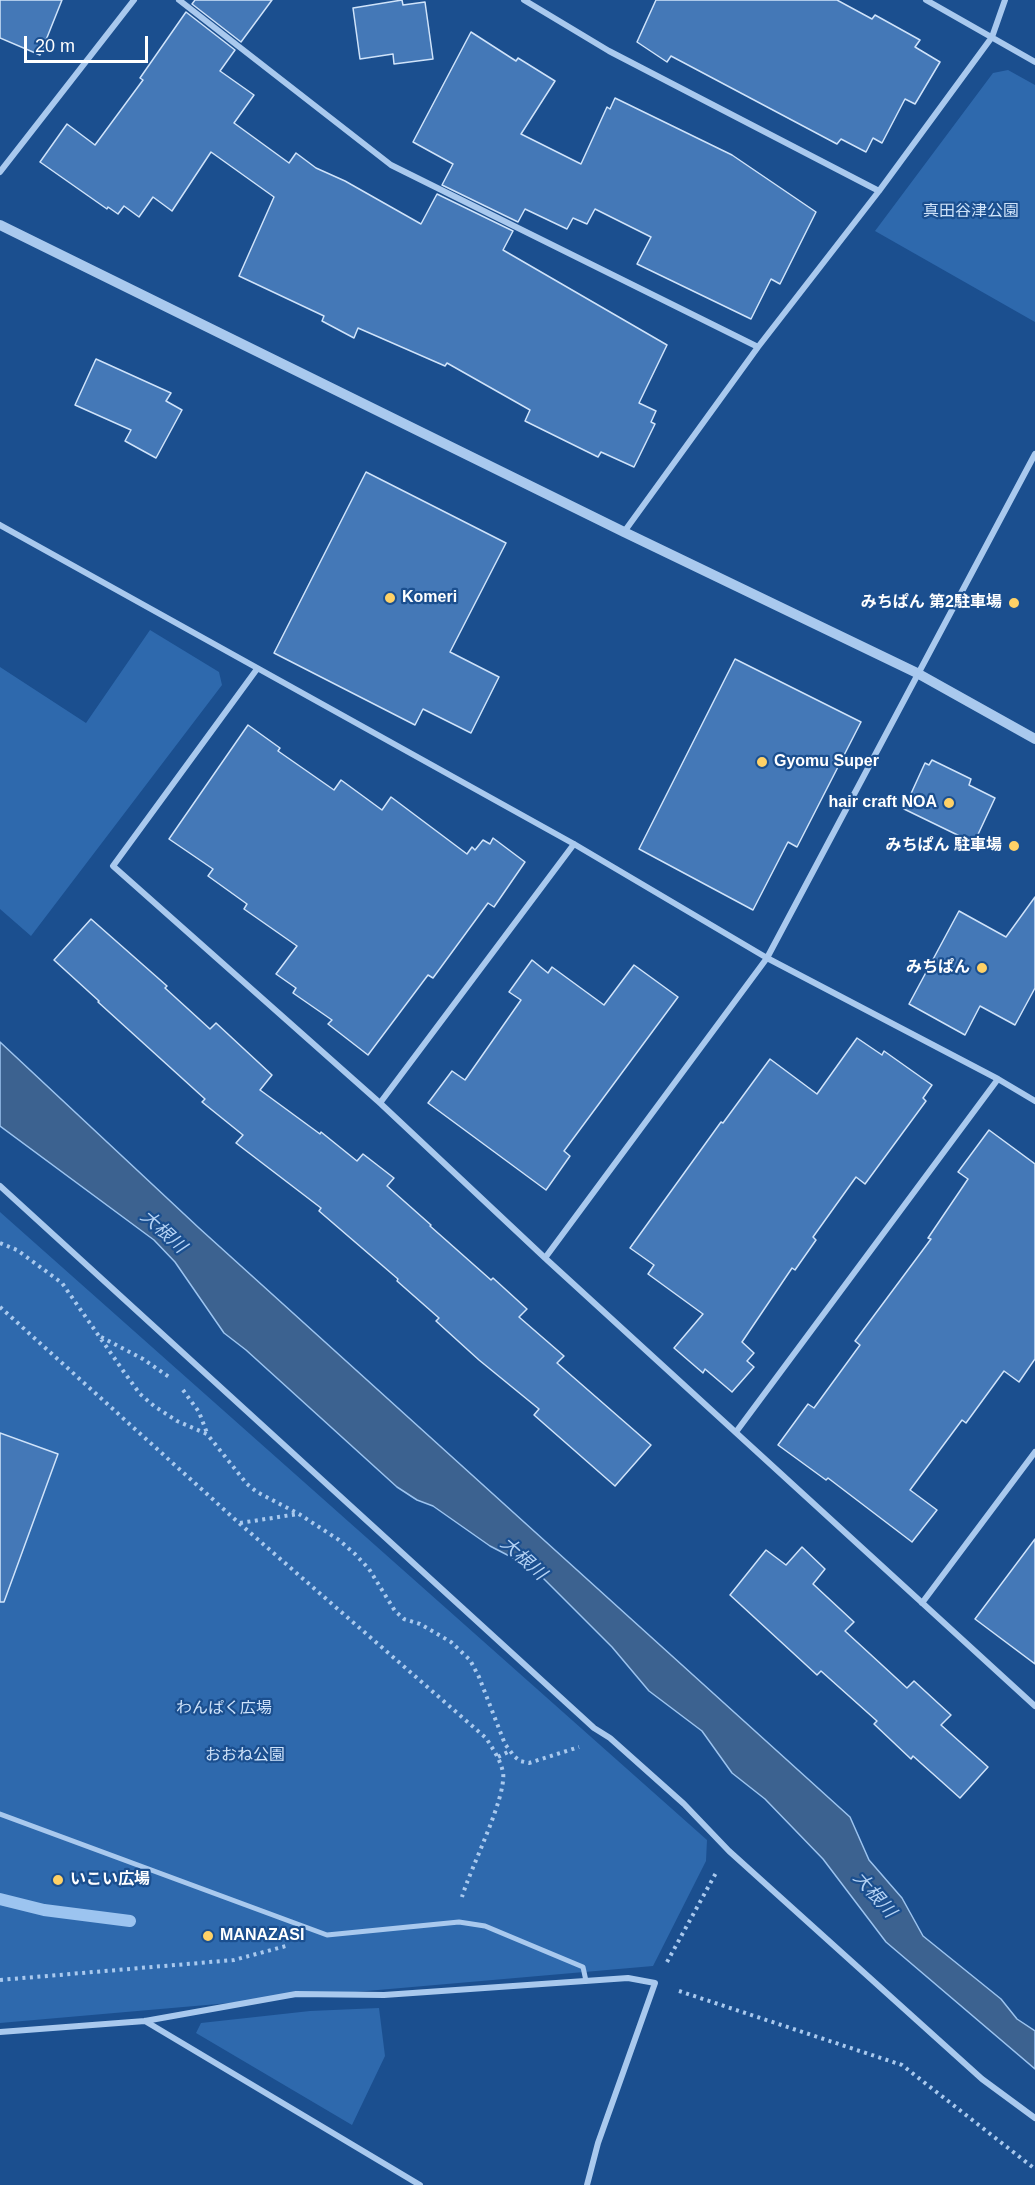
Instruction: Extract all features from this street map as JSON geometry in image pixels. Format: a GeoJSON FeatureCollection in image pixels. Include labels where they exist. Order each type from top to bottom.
{"type":"FeatureCollection","features":[{"type":"Feature","properties":{"kind":"street"},"geometry":{"type":"LineString","coordinates":[[0,172],[134,0]]}},
{"type":"Feature","properties":{"kind":"street"},"geometry":{"type":"LineString","coordinates":[[179,0],[391,165],[758,347]]}},
{"type":"Feature","properties":{"kind":"street"},"geometry":{"type":"LineString","coordinates":[[524,0],[609,51],[879,191]]}},
{"type":"Feature","properties":{"kind":"street"},"geometry":{"type":"LineString","coordinates":[[926,0],[1035,62]]}},
{"type":"Feature","properties":{"kind":"street"},"geometry":{"type":"LineString","coordinates":[[624,532],[758,347],[879,191],[992,37],[1005,0]]}},
{"type":"Feature","properties":{"kind":"street"},"geometry":{"type":"LineString","coordinates":[[0,225],[624,532],[918,673],[1035,739]]}},
{"type":"Feature","properties":{"kind":"street"},"geometry":{"type":"LineString","coordinates":[[545,1258],[767,958],[1035,455]]}},
{"type":"Feature","properties":{"kind":"street"},"geometry":{"type":"LineString","coordinates":[[0,525],[574,844],[767,958],[998,1079],[1035,1101]]}},
{"type":"Feature","properties":{"kind":"street"},"geometry":{"type":"LineString","coordinates":[[256,669],[112,866],[380,1102],[545,1258],[1035,1706]]}},
{"type":"Feature","properties":{"kind":"street"},"geometry":{"type":"LineString","coordinates":[[380,1102],[574,844]]}},
{"type":"Feature","properties":{"kind":"street"},"geometry":{"type":"LineString","coordinates":[[736,1432],[998,1079]]}},
{"type":"Feature","properties":{"kind":"street"},"geometry":{"type":"LineString","coordinates":[[0,1186],[585,1720],[610,1738],[684,1804],[729,1851],[982,2079],[1035,2118]]}},
{"type":"Feature","properties":{"kind":"street"},"geometry":{"type":"LineString","coordinates":[[922,1603],[1035,1452]]}},
{"type":"Feature","properties":{"kind":"street"},"geometry":{"type":"LineString","coordinates":[[0,1814],[327,1935],[459,1922],[485,1926],[583,1967],[586,1981]]}},
{"type":"Feature","properties":{"kind":"street"},"geometry":{"type":"LineString","coordinates":[[0,2032],[145,2021],[296,1994],[384,1995],[628,1978],[655,1983],[597,2143],[587,2185]]}},
{"type":"Feature","properties":{"kind":"street"},"geometry":{"type":"LineString","coordinates":[[145,2021],[420,2185]]}},
{"type":"Feature","properties":{"kind":"path"},"geometry":{"type":"LineString","coordinates":[[0,1243],[17,1250],[63,1283],[140,1394],[177,1421],[207,1434]]}},
{"type":"Feature","properties":{"kind":"path"},"geometry":{"type":"LineString","coordinates":[[0,1307],[239,1523],[486,1738],[498,1757],[503,1774],[499,1800],[463,1895],[459,1922]]}},
{"type":"Feature","properties":{"kind":"path"},"geometry":{"type":"LineString","coordinates":[[99,1336],[143,1359],[174,1382]]}},
{"type":"Feature","properties":{"kind":"path"},"geometry":{"type":"LineString","coordinates":[[180,1386],[199,1412],[207,1434],[248,1484],[257,1492],[299,1514],[339,1540],[369,1569],[395,1611],[404,1619],[420,1624],[451,1642],[470,1660],[505,1744],[520,1761],[529,1763],[610,1738]]}},
{"type":"Feature","properties":{"kind":"path"},"geometry":{"type":"LineString","coordinates":[[239,1523],[299,1514]]}},
{"type":"Feature","properties":{"kind":"path"},"geometry":{"type":"LineString","coordinates":[[498,1757],[510,1751]]}},
{"type":"Feature","properties":{"kind":"path"},"geometry":{"type":"LineString","coordinates":[[729,1851],[655,1983],[902,2065],[1035,2169]]}},
{"type":"Feature","properties":{"kind":"path"},"geometry":{"type":"LineString","coordinates":[[0,1980],[234,1960],[327,1935]]}},
{"type":"Feature","properties":{"kind":"green space","name":"真田谷津公園"},"geometry":{"type":"Polygon","coordinates":[[[1008,70],[1035,85],[1035,322],[875,231],[993,73],[1008,70]]]}},
{"type":"Feature","properties":{"kind":"green space"},"geometry":{"type":"Polygon","coordinates":[[[150,630],[219,672],[222,685],[31,936],[0,909],[0,667],[86,723],[150,630]]]}},
{"type":"Feature","properties":{"kind":"green space","name":"おおね公園"},"geometry":{"type":"Polygon","coordinates":[[[0,1212],[707,1840],[706,1861],[653,1966],[0,2023],[0,1212]]]}},
{"type":"Feature","properties":{"kind":"green space"},"geometry":{"type":"Polygon","coordinates":[[[379,2008],[385,2056],[352,2125],[196,2033],[201,2023],[310,2011],[379,2008]]]}},
{"type":"Feature","properties":{"kind":"water","name":"大根川"},"geometry":{"type":"Polygon","coordinates":[[[0,1042],[199,1228],[850,1817],[869,1860],[902,1898],[923,1936],[1001,1999],[1017,2019],[1035,2031],[1035,2069],[886,1942],[823,1859],[765,1799],[732,1773],[702,1731],[649,1691],[612,1647],[544,1579],[519,1561],[490,1546],[433,1506],[417,1500],[397,1487],[246,1350],[224,1333],[175,1262],[154,1240],[0,1126],[0,1042]]]}},
{"type":"Feature","properties":{"kind":"building"},"geometry":{"type":"Polygon","coordinates":[[[0,0],[62,0],[40,55],[0,38],[0,0]]]}},
{"type":"Feature","properties":{"kind":"building"},"geometry":{"type":"Polygon","coordinates":[[[195,0],[272,0],[241,42],[192,4],[195,0]]]}},
{"type":"Feature","properties":{"kind":"building"},"geometry":{"type":"Polygon","coordinates":[[[402,0],[403,5],[425,2],[433,59],[394,64],[393,54],[360,59],[353,8],[402,0]]]}},
{"type":"Feature","properties":{"kind":"building"},"geometry":{"type":"Polygon","coordinates":[[[656,0],[837,0],[872,19],[875,15],[920,40],[915,47],[940,62],[915,104],[905,99],[882,143],[873,138],[866,152],[841,139],[837,144],[671,56],[667,62],[637,42],[656,0]]]}},
{"type":"Feature","properties":{"kind":"building"},"geometry":{"type":"Polygon","coordinates":[[[186,12],[235,50],[220,71],[254,95],[234,123],[289,163],[296,153],[316,168],[345,181],[421,224],[437,194],[513,231],[503,250],[667,345],[639,403],[656,411],[651,422],[655,424],[634,467],[601,452],[598,457],[525,421],[530,410],[447,363],[445,366],[358,328],[354,338],[322,321],[324,316],[239,276],[274,197],[211,152],[172,211],[153,197],[139,217],[124,206],[118,214],[108,207],[107,209],[40,162],[67,124],[95,145],[143,80],[140,78],[186,12]]]}},
{"type":"Feature","properties":{"kind":"building"},"geometry":{"type":"Polygon","coordinates":[[[471,32],[516,61],[518,58],[555,81],[521,134],[581,164],[607,107],[610,109],[615,98],[732,155],[816,212],[780,284],[771,279],[751,319],[637,264],[651,237],[595,209],[587,224],[573,218],[567,229],[525,209],[518,222],[442,185],[453,164],[413,142],[471,32]]]}},
{"type":"Feature","properties":{"kind":"building"},"geometry":{"type":"Polygon","coordinates":[[[96,359],[171,393],[166,401],[182,410],[156,458],[125,441],[131,430],[75,405],[96,359]]]}},
{"type":"Feature","properties":{"kind":"building","name":"Komeri"},"geometry":{"type":"Polygon","coordinates":[[[366,472],[506,543],[450,652],[499,677],[471,733],[423,709],[415,725],[274,653],[366,472]]]}},
{"type":"Feature","properties":{"kind":"building","name":"Gyomu Super"},"geometry":{"type":"Polygon","coordinates":[[[735,659],[861,722],[797,847],[788,842],[753,910],[639,849],[735,659]]]}},
{"type":"Feature","properties":{"kind":"building"},"geometry":{"type":"Polygon","coordinates":[[[248,725],[280,748],[278,751],[334,790],[341,780],[382,810],[391,797],[467,854],[472,847],[475,850],[483,840],[490,844],[493,838],[525,862],[494,907],[488,903],[433,978],[428,975],[368,1055],[328,1024],[332,1020],[293,993],[296,988],[276,974],[297,946],[244,909],[247,904],[208,876],[213,869],[169,839],[248,725]]]}},
{"type":"Feature","properties":{"kind":"building","name":"hair craft NOA"},"geometry":{"type":"Polygon","coordinates":[[[932,760],[971,779],[969,785],[995,798],[974,843],[904,809],[925,763],[929,765],[932,760]]]}},
{"type":"Feature","properties":{"kind":"building","name":"みちぱん"},"geometry":{"type":"Polygon","coordinates":[[[1035,897],[1035,988],[1015,1025],[980,1006],[965,1035],[909,1004],[959,911],[1006,937],[1035,897]]]}},
{"type":"Feature","properties":{"kind":"building"},"geometry":{"type":"Polygon","coordinates":[[[91,919],[167,986],[165,988],[210,1029],[216,1023],[272,1075],[260,1090],[320,1134],[321,1132],[357,1161],[363,1154],[394,1178],[387,1186],[491,1280],[493,1278],[527,1309],[519,1317],[564,1356],[557,1363],[651,1445],[615,1486],[534,1415],[539,1409],[436,1321],[439,1318],[397,1281],[398,1279],[319,1211],[321,1208],[236,1143],[243,1135],[202,1102],[205,1099],[54,960],[91,919]]]}},
{"type":"Feature","properties":{"kind":"building"},"geometry":{"type":"Polygon","coordinates":[[[532,960],[548,973],[552,967],[604,1005],[634,965],[678,997],[564,1151],[570,1156],[546,1190],[428,1103],[452,1071],[465,1080],[521,1000],[509,992],[532,960]]]}},
{"type":"Feature","properties":{"kind":"building"},"geometry":{"type":"Polygon","coordinates":[[[857,1038],[882,1055],[884,1051],[932,1085],[923,1098],[926,1101],[865,1184],[856,1177],[813,1237],[816,1240],[795,1270],[792,1268],[742,1342],[754,1353],[747,1361],[754,1367],[732,1392],[705,1369],[703,1373],[674,1348],[703,1314],[648,1274],[654,1265],[630,1248],[721,1122],[723,1123],[770,1059],[817,1094],[857,1038]]]}},
{"type":"Feature","properties":{"kind":"building"},"geometry":{"type":"Polygon","coordinates":[[[989,1130],[1035,1164],[1035,1359],[1019,1382],[1004,1371],[966,1423],[962,1420],[910,1490],[937,1510],[912,1542],[828,1478],[826,1480],[778,1445],[808,1404],[814,1408],[860,1345],[855,1341],[931,1239],[928,1238],[968,1179],[958,1172],[989,1130]]]}},
{"type":"Feature","properties":{"kind":"building"},"geometry":{"type":"Polygon","coordinates":[[[0,1433],[58,1454],[4,1602],[0,1602],[0,1433]]]}},
{"type":"Feature","properties":{"kind":"building"},"geometry":{"type":"Polygon","coordinates":[[[1035,1539],[1035,1664],[975,1619],[1035,1539]]]}},
{"type":"Feature","properties":{"kind":"building"},"geometry":{"type":"Polygon","coordinates":[[[802,1547],[825,1569],[813,1584],[854,1622],[845,1631],[907,1688],[914,1681],[951,1715],[941,1725],[988,1767],[960,1798],[913,1756],[911,1759],[874,1724],[877,1721],[821,1671],[817,1675],[730,1595],[766,1550],[786,1565],[802,1547]]]}},
{"type":"Feature","properties":{"kind":"waterway"},"geometry":{"type":"LineString","coordinates":[[0,1899],[44,1910],[130,1921]]}},
{"type":"Feature","properties":{"kind":"place","name":"Komeri"},"geometry":{"type":"Point","coordinates":[390,598]}},
{"type":"Feature","properties":{"kind":"place","name":"みちぱん 第2駐車場"},"geometry":{"type":"Point","coordinates":[1014,603]}},
{"type":"Feature","properties":{"kind":"place","name":"Gyomu Super"},"geometry":{"type":"Point","coordinates":[762,762]}},
{"type":"Feature","properties":{"kind":"place","name":"hair craft NOA"},"geometry":{"type":"Point","coordinates":[949,803]}},
{"type":"Feature","properties":{"kind":"place","name":"みちぱん 駐車場"},"geometry":{"type":"Point","coordinates":[1014,846]}},
{"type":"Feature","properties":{"kind":"place","name":"みちぱん"},"geometry":{"type":"Point","coordinates":[982,968]}},
{"type":"Feature","properties":{"kind":"place","name":"いこい広場"},"geometry":{"type":"Point","coordinates":[58,1880]}},
{"type":"Feature","properties":{"kind":"place","name":"MANAZASI"},"geometry":{"type":"Point","coordinates":[208,1936]}},
{"type":"Feature","properties":{"kind":"park label","name":"わんぱく広場"},"geometry":{"type":"Point","coordinates":[224,1709]}}]}
